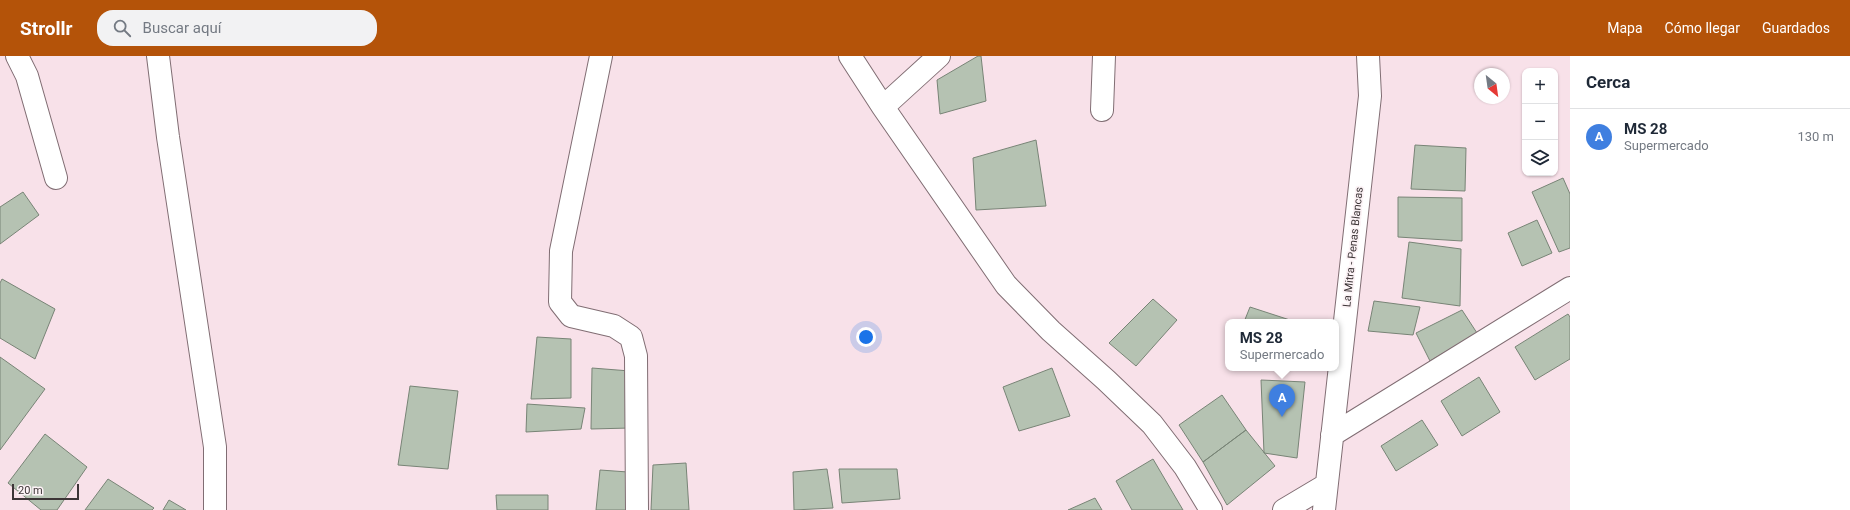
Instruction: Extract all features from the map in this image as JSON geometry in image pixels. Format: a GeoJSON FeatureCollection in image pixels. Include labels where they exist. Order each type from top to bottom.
{"type":"FeatureCollection","features":[{"type":"Feature","properties":{"kind":"street"},"geometry":{"type":"LineString","coordinates":[[17,56],[26,76],[56,178]]}},
{"type":"Feature","properties":{"kind":"street"},"geometry":{"type":"LineString","coordinates":[[158,56],[168,137],[215,447],[215,510]]}},
{"type":"Feature","properties":{"kind":"street"},"geometry":{"type":"LineString","coordinates":[[602,56],[561,251],[560,302],[571,316],[614,326],[631,337],[636,356],[637,510]]}},
{"type":"Feature","properties":{"kind":"street"},"geometry":{"type":"LineString","coordinates":[[850,56],[883,107],[1006,284],[1051,331],[1106,380],[1152,424],[1185,467],[1211,510]]}},
{"type":"Feature","properties":{"kind":"street"},"geometry":{"type":"LineString","coordinates":[[883,107],[939,56]]}},
{"type":"Feature","properties":{"kind":"street"},"geometry":{"type":"LineString","coordinates":[[1102,110],[1104,56]]}},
{"type":"Feature","properties":{"kind":"street","name":"La Mitra - Penas Blancas"},"geometry":{"type":"LineString","coordinates":[[1324,510],[1370,96],[1368,56]]}},
{"type":"Feature","properties":{"kind":"street"},"geometry":{"type":"LineString","coordinates":[[1332,435],[1570,288]]}},
{"type":"Feature","properties":{"kind":"street"},"geometry":{"type":"LineString","coordinates":[[1284,510],[1326,485]]}},
{"type":"Feature","properties":{"kind":"building"},"geometry":{"type":"Polygon","coordinates":[[[978,56],[981,56],[986,101],[940,114],[937,80],[978,56]]]}},
{"type":"Feature","properties":{"kind":"building"},"geometry":{"type":"Polygon","coordinates":[[[1036,140],[1046,206],[976,210],[973,158],[1036,140]]]}},
{"type":"Feature","properties":{"kind":"building"},"geometry":{"type":"Polygon","coordinates":[[[1415,145],[1466,148],[1465,191],[1411,189],[1415,145]]]}},
{"type":"Feature","properties":{"kind":"building"},"geometry":{"type":"Polygon","coordinates":[[[1563,178],[1570,194],[1570,248],[1559,252],[1532,192],[1563,178]]]}},
{"type":"Feature","properties":{"kind":"building"},"geometry":{"type":"Polygon","coordinates":[[[23,192],[39,215],[0,244],[0,207],[23,192]]]}},
{"type":"Feature","properties":{"kind":"building"},"geometry":{"type":"Polygon","coordinates":[[[1398,197],[1462,198],[1462,241],[1398,237],[1398,197]]]}},
{"type":"Feature","properties":{"kind":"building"},"geometry":{"type":"Polygon","coordinates":[[[1537,220],[1552,253],[1522,266],[1508,233],[1537,220]]]}},
{"type":"Feature","properties":{"kind":"building"},"geometry":{"type":"Polygon","coordinates":[[[1409,242],[1461,249],[1460,306],[1402,298],[1409,242]]]}},
{"type":"Feature","properties":{"kind":"building"},"geometry":{"type":"Polygon","coordinates":[[[2,279],[55,309],[35,359],[0,338],[0,283],[2,279]]]}},
{"type":"Feature","properties":{"kind":"building"},"geometry":{"type":"Polygon","coordinates":[[[1153,299],[1177,320],[1136,366],[1109,343],[1153,299]]]}},
{"type":"Feature","properties":{"kind":"building"},"geometry":{"type":"Polygon","coordinates":[[[1374,301],[1420,307],[1413,335],[1368,331],[1374,301]]]}},
{"type":"Feature","properties":{"kind":"building"},"geometry":{"type":"Polygon","coordinates":[[[1250,307],[1287,319],[1245,319],[1250,307]]]}},
{"type":"Feature","properties":{"kind":"building"},"geometry":{"type":"Polygon","coordinates":[[[1462,310],[1477,333],[1430,361],[1416,333],[1462,310]]]}},
{"type":"Feature","properties":{"kind":"building"},"geometry":{"type":"Polygon","coordinates":[[[1568,314],[1570,317],[1570,359],[1535,380],[1515,347],[1568,314]]]}},
{"type":"Feature","properties":{"kind":"building"},"geometry":{"type":"Polygon","coordinates":[[[537,337],[571,339],[571,398],[531,399],[537,337]]]}},
{"type":"Feature","properties":{"kind":"building"},"geometry":{"type":"Polygon","coordinates":[[[0,357],[45,389],[0,450],[0,357]]]}},
{"type":"Feature","properties":{"kind":"building"},"geometry":{"type":"Polygon","coordinates":[[[592,368],[630,371],[630,428],[591,429],[592,368]]]}},
{"type":"Feature","properties":{"kind":"building"},"geometry":{"type":"Polygon","coordinates":[[[1052,368],[1070,416],[1019,431],[1003,387],[1052,368]]]}},
{"type":"Feature","properties":{"kind":"building"},"geometry":{"type":"Polygon","coordinates":[[[1479,377],[1500,412],[1462,436],[1441,401],[1479,377]]]}},
{"type":"Feature","properties":{"kind":"building"},"geometry":{"type":"Polygon","coordinates":[[[1261,380],[1305,382],[1297,458],[1264,453],[1261,380]]]}},
{"type":"Feature","properties":{"kind":"building"},"geometry":{"type":"Polygon","coordinates":[[[410,386],[458,391],[448,469],[398,465],[410,386]]]}},
{"type":"Feature","properties":{"kind":"building"},"geometry":{"type":"Polygon","coordinates":[[[1222,395],[1246,430],[1203,462],[1179,425],[1222,395]]]}},
{"type":"Feature","properties":{"kind":"building"},"geometry":{"type":"Polygon","coordinates":[[[527,404],[585,408],[581,429],[526,432],[527,404]]]}},
{"type":"Feature","properties":{"kind":"building"},"geometry":{"type":"Polygon","coordinates":[[[1422,420],[1438,445],[1396,471],[1381,446],[1422,420]]]}},
{"type":"Feature","properties":{"kind":"building"},"geometry":{"type":"Polygon","coordinates":[[[1246,430],[1275,466],[1227,505],[1203,462],[1246,430]]]}},
{"type":"Feature","properties":{"kind":"building"},"geometry":{"type":"Polygon","coordinates":[[[45,434],[87,467],[57,510],[41,510],[8,483],[45,434]]]}},
{"type":"Feature","properties":{"kind":"building"},"geometry":{"type":"Polygon","coordinates":[[[1153,459],[1183,510],[1132,510],[1116,481],[1153,459]]]}},
{"type":"Feature","properties":{"kind":"building"},"geometry":{"type":"Polygon","coordinates":[[[686,463],[689,510],[651,510],[653,465],[686,463]]]}},
{"type":"Feature","properties":{"kind":"building"},"geometry":{"type":"Polygon","coordinates":[[[827,469],[833,508],[794,510],[793,472],[827,469]]]}},
{"type":"Feature","properties":{"kind":"building"},"geometry":{"type":"Polygon","coordinates":[[[839,469],[897,469],[900,499],[842,503],[839,469]]]}},
{"type":"Feature","properties":{"kind":"building"},"geometry":{"type":"Polygon","coordinates":[[[600,470],[628,472],[627,510],[596,510],[600,470]]]}},
{"type":"Feature","properties":{"kind":"building"},"geometry":{"type":"Polygon","coordinates":[[[108,479],[154,508],[152,510],[85,510],[108,479]]]}},
{"type":"Feature","properties":{"kind":"building"},"geometry":{"type":"Polygon","coordinates":[[[496,495],[548,495],[548,510],[497,510],[496,495]]]}},
{"type":"Feature","properties":{"kind":"building"},"geometry":{"type":"Polygon","coordinates":[[[1095,498],[1102,510],[1068,510],[1095,498]]]}},
{"type":"Feature","properties":{"kind":"building"},"geometry":{"type":"Polygon","coordinates":[[[169,500],[186,510],[163,510],[169,500]]]}},
{"type":"Feature","properties":{"kind":"place","name":"MS 28"},"geometry":{"type":"Point","coordinates":[1282,417]}}]}
